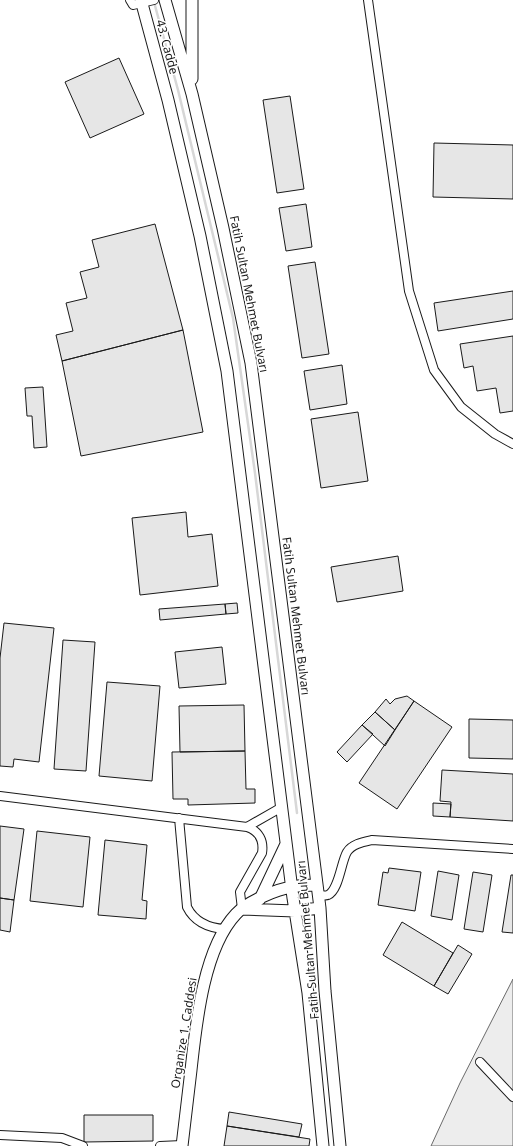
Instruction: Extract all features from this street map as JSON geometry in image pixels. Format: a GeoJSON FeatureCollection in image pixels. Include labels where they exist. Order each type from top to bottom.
{"type":"FeatureCollection","features":[{"type":"Feature","properties":{"kind":"main road","name":"43. Cadde"},"geometry":{"type":"LineString","coordinates":[[165,0],[192,94]]}},
{"type":"Feature","properties":{"kind":"main road"},"geometry":{"type":"LineString","coordinates":[[192,0],[192,94]]}},
{"type":"Feature","properties":{"kind":"main road","name":"43. Cadde"},"geometry":{"type":"LineString","coordinates":[[136,2],[168,100]]}},
{"type":"Feature","properties":{"kind":"main road","name":"Fatih Sultan Mehmet Bulvarı"},"geometry":{"type":"LineString","coordinates":[[192,94],[223,228],[251,363],[318,890],[325,991],[340,1146]]}},
{"type":"Feature","properties":{"kind":"main road","name":"Fatih Sultan Mehmet Bulvarı"},"geometry":{"type":"LineString","coordinates":[[168,100],[200,236],[227,371],[295,911],[308,993],[323,1146]]}},
{"type":"Feature","properties":{"kind":"main road"},"geometry":{"type":"LineString","coordinates":[[260,899],[287,843]]}},
{"type":"Feature","properties":{"kind":"main road","name":"Organize 1. Caddesi"},"geometry":{"type":"LineString","coordinates":[[182,1146],[194,1040],[205,978],[221,935],[235,915],[242,909],[276,891],[292,887],[318,890]]}},
{"type":"Feature","properties":{"kind":"main road"},"geometry":{"type":"LineString","coordinates":[[242,909],[295,911],[320,908]]}},
{"type":"Feature","properties":{"kind":"street"},"geometry":{"type":"LineString","coordinates":[[136,2],[154,0]]}},
{"type":"Feature","properties":{"kind":"street"},"geometry":{"type":"LineString","coordinates":[[368,0],[409,291],[434,370],[461,407],[495,434],[513,444]]}},
{"type":"Feature","properties":{"kind":"street"},"geometry":{"type":"LineString","coordinates":[[0,796],[247,827],[256,831],[263,844],[263,848],[262,853],[240,892],[242,909]]}},
{"type":"Feature","properties":{"kind":"street"},"geometry":{"type":"LineString","coordinates":[[247,827],[282,807]]}},
{"type":"Feature","properties":{"kind":"street"},"geometry":{"type":"LineString","coordinates":[[179,818],[187,907],[192,916],[201,923],[207,926],[225,929]]}},
{"type":"Feature","properties":{"kind":"street"},"geometry":{"type":"LineString","coordinates":[[318,890],[328,895],[333,891],[347,852],[362,842],[372,840],[513,849]]}},
{"type":"Feature","properties":{"kind":"street"},"geometry":{"type":"LineString","coordinates":[[480,1062],[513,1097]]}},
{"type":"Feature","properties":{"kind":"street"},"geometry":{"type":"LineString","coordinates":[[0,1135],[62,1138],[83,1146]]}},
{"type":"Feature","properties":{"kind":"street"},"geometry":{"type":"LineString","coordinates":[[160,1146],[182,1146]]}},
{"type":"Feature","properties":{"kind":"shaded area"},"geometry":{"type":"Polygon","coordinates":[[[513,979],[513,1146],[431,1146],[460,1083],[513,979]]]}},
{"type":"Feature","properties":{"kind":"building"},"geometry":{"type":"Polygon","coordinates":[[[119,58],[144,114],[90,138],[65,82],[119,58]]]}},
{"type":"Feature","properties":{"kind":"building"},"geometry":{"type":"Polygon","coordinates":[[[290,96],[304,189],[277,193],[263,100],[290,96]]]}},
{"type":"Feature","properties":{"kind":"building"},"geometry":{"type":"Polygon","coordinates":[[[434,143],[513,145],[513,199],[433,197],[434,143]]]}},
{"type":"Feature","properties":{"kind":"building"},"geometry":{"type":"Polygon","coordinates":[[[306,204],[312,247],[286,251],[279,208],[306,204]]]}},
{"type":"Feature","properties":{"kind":"building"},"geometry":{"type":"Polygon","coordinates":[[[155,224],[183,330],[62,361],[56,335],[73,331],[66,303],[87,298],[80,272],[99,267],[92,240],[155,224]]]}},
{"type":"Feature","properties":{"kind":"building"},"geometry":{"type":"Polygon","coordinates":[[[315,262],[329,354],[302,358],[288,266],[315,262]]]}},
{"type":"Feature","properties":{"kind":"building"},"geometry":{"type":"Polygon","coordinates":[[[513,291],[513,319],[438,331],[434,303],[513,291]]]}},
{"type":"Feature","properties":{"kind":"building"},"geometry":{"type":"Polygon","coordinates":[[[183,330],[203,432],[81,456],[62,361],[183,330]]]}},
{"type":"Feature","properties":{"kind":"building"},"geometry":{"type":"Polygon","coordinates":[[[513,336],[513,411],[500,413],[496,388],[477,391],[473,366],[464,368],[460,344],[513,336]]]}},
{"type":"Feature","properties":{"kind":"building"},"geometry":{"type":"Polygon","coordinates":[[[342,365],[347,404],[310,410],[304,371],[342,365]]]}},
{"type":"Feature","properties":{"kind":"building"},"geometry":{"type":"Polygon","coordinates":[[[43,387],[47,447],[34,448],[32,416],[27,416],[25,388],[43,387]]]}},
{"type":"Feature","properties":{"kind":"building"},"geometry":{"type":"Polygon","coordinates":[[[358,412],[368,481],[321,488],[311,419],[358,412]]]}},
{"type":"Feature","properties":{"kind":"building"},"geometry":{"type":"Polygon","coordinates":[[[186,512],[188,537],[212,534],[218,586],[140,595],[132,518],[186,512]]]}},
{"type":"Feature","properties":{"kind":"building"},"geometry":{"type":"Polygon","coordinates":[[[398,556],[403,591],[337,602],[331,567],[398,556]]]}},
{"type":"Feature","properties":{"kind":"building"},"geometry":{"type":"Polygon","coordinates":[[[237,603],[238,613],[226,614],[225,604],[237,603]]]}},
{"type":"Feature","properties":{"kind":"building"},"geometry":{"type":"Polygon","coordinates":[[[225,604],[226,614],[160,620],[159,609],[225,604]]]}},
{"type":"Feature","properties":{"kind":"building"},"geometry":{"type":"Polygon","coordinates":[[[4,623],[54,628],[39,762],[14,759],[13,767],[0,766],[0,658],[4,623]]]}},
{"type":"Feature","properties":{"kind":"building"},"geometry":{"type":"Polygon","coordinates":[[[63,640],[95,642],[86,771],[54,769],[63,640]]]}},
{"type":"Feature","properties":{"kind":"building"},"geometry":{"type":"Polygon","coordinates":[[[222,647],[226,684],[179,688],[175,652],[222,647]]]}},
{"type":"Feature","properties":{"kind":"building"},"geometry":{"type":"Polygon","coordinates":[[[107,682],[160,686],[152,781],[99,776],[107,682]]]}},
{"type":"Feature","properties":{"kind":"building"},"geometry":{"type":"Polygon","coordinates":[[[407,696],[414,701],[395,730],[375,712],[386,699],[390,704],[395,699],[407,696]]]}},
{"type":"Feature","properties":{"kind":"building"},"geometry":{"type":"Polygon","coordinates":[[[414,701],[452,727],[397,809],[359,783],[414,701]]]}},
{"type":"Feature","properties":{"kind":"building"},"geometry":{"type":"Polygon","coordinates":[[[244,705],[245,751],[180,752],[179,706],[244,705]]]}},
{"type":"Feature","properties":{"kind":"building"},"geometry":{"type":"Polygon","coordinates":[[[375,712],[395,730],[385,746],[362,725],[375,712]]]}},
{"type":"Feature","properties":{"kind":"building"},"geometry":{"type":"Polygon","coordinates":[[[469,719],[513,720],[513,759],[469,758],[469,719]]]}},
{"type":"Feature","properties":{"kind":"building"},"geometry":{"type":"Polygon","coordinates":[[[362,725],[373,734],[347,762],[337,752],[362,725]]]}},
{"type":"Feature","properties":{"kind":"building"},"geometry":{"type":"Polygon","coordinates":[[[245,751],[246,789],[255,789],[255,803],[188,805],[188,799],[173,799],[172,752],[245,751]]]}},
{"type":"Feature","properties":{"kind":"building"},"geometry":{"type":"Polygon","coordinates":[[[442,770],[513,774],[513,821],[450,817],[451,802],[440,801],[442,770]]]}},
{"type":"Feature","properties":{"kind":"building"},"geometry":{"type":"Polygon","coordinates":[[[433,803],[451,804],[450,817],[433,816],[433,803]]]}},
{"type":"Feature","properties":{"kind":"building"},"geometry":{"type":"Polygon","coordinates":[[[0,826],[24,829],[14,900],[0,898],[0,826]]]}},
{"type":"Feature","properties":{"kind":"building"},"geometry":{"type":"Polygon","coordinates":[[[37,831],[90,837],[83,907],[30,901],[37,831]]]}},
{"type":"Feature","properties":{"kind":"building"},"geometry":{"type":"Polygon","coordinates":[[[105,840],[147,845],[142,900],[147,901],[146,919],[98,915],[105,840]]]}},
{"type":"Feature","properties":{"kind":"building"},"geometry":{"type":"Polygon","coordinates":[[[389,868],[421,872],[415,911],[378,905],[383,872],[388,873],[389,868]]]}},
{"type":"Feature","properties":{"kind":"building"},"geometry":{"type":"Polygon","coordinates":[[[438,871],[459,875],[452,920],[431,916],[438,871]]]}},
{"type":"Feature","properties":{"kind":"building"},"geometry":{"type":"Polygon","coordinates":[[[473,872],[492,875],[483,932],[464,929],[473,872]]]}},
{"type":"Feature","properties":{"kind":"building"},"geometry":{"type":"Polygon","coordinates":[[[511,875],[513,875],[513,933],[502,932],[511,875]]]}},
{"type":"Feature","properties":{"kind":"building"},"geometry":{"type":"Polygon","coordinates":[[[0,898],[14,900],[10,932],[0,930],[0,898]]]}},
{"type":"Feature","properties":{"kind":"building"},"geometry":{"type":"Polygon","coordinates":[[[402,922],[453,953],[434,986],[383,955],[402,922]]]}},
{"type":"Feature","properties":{"kind":"building"},"geometry":{"type":"Polygon","coordinates":[[[458,945],[472,954],[448,994],[434,986],[458,945]]]}},
{"type":"Feature","properties":{"kind":"building"},"geometry":{"type":"Polygon","coordinates":[[[229,1112],[302,1124],[299,1137],[227,1126],[229,1112]]]}},
{"type":"Feature","properties":{"kind":"building"},"geometry":{"type":"Polygon","coordinates":[[[84,1115],[153,1115],[153,1141],[84,1142],[84,1115]]]}},
{"type":"Feature","properties":{"kind":"building"},"geometry":{"type":"Polygon","coordinates":[[[227,1126],[310,1139],[309,1146],[224,1146],[227,1126]]]}},
{"type":"Feature","properties":{"kind":"waterway"},"geometry":{"type":"LineString","coordinates":[[154,2],[178,90],[233,318],[255,473],[297,813]]}}]}
